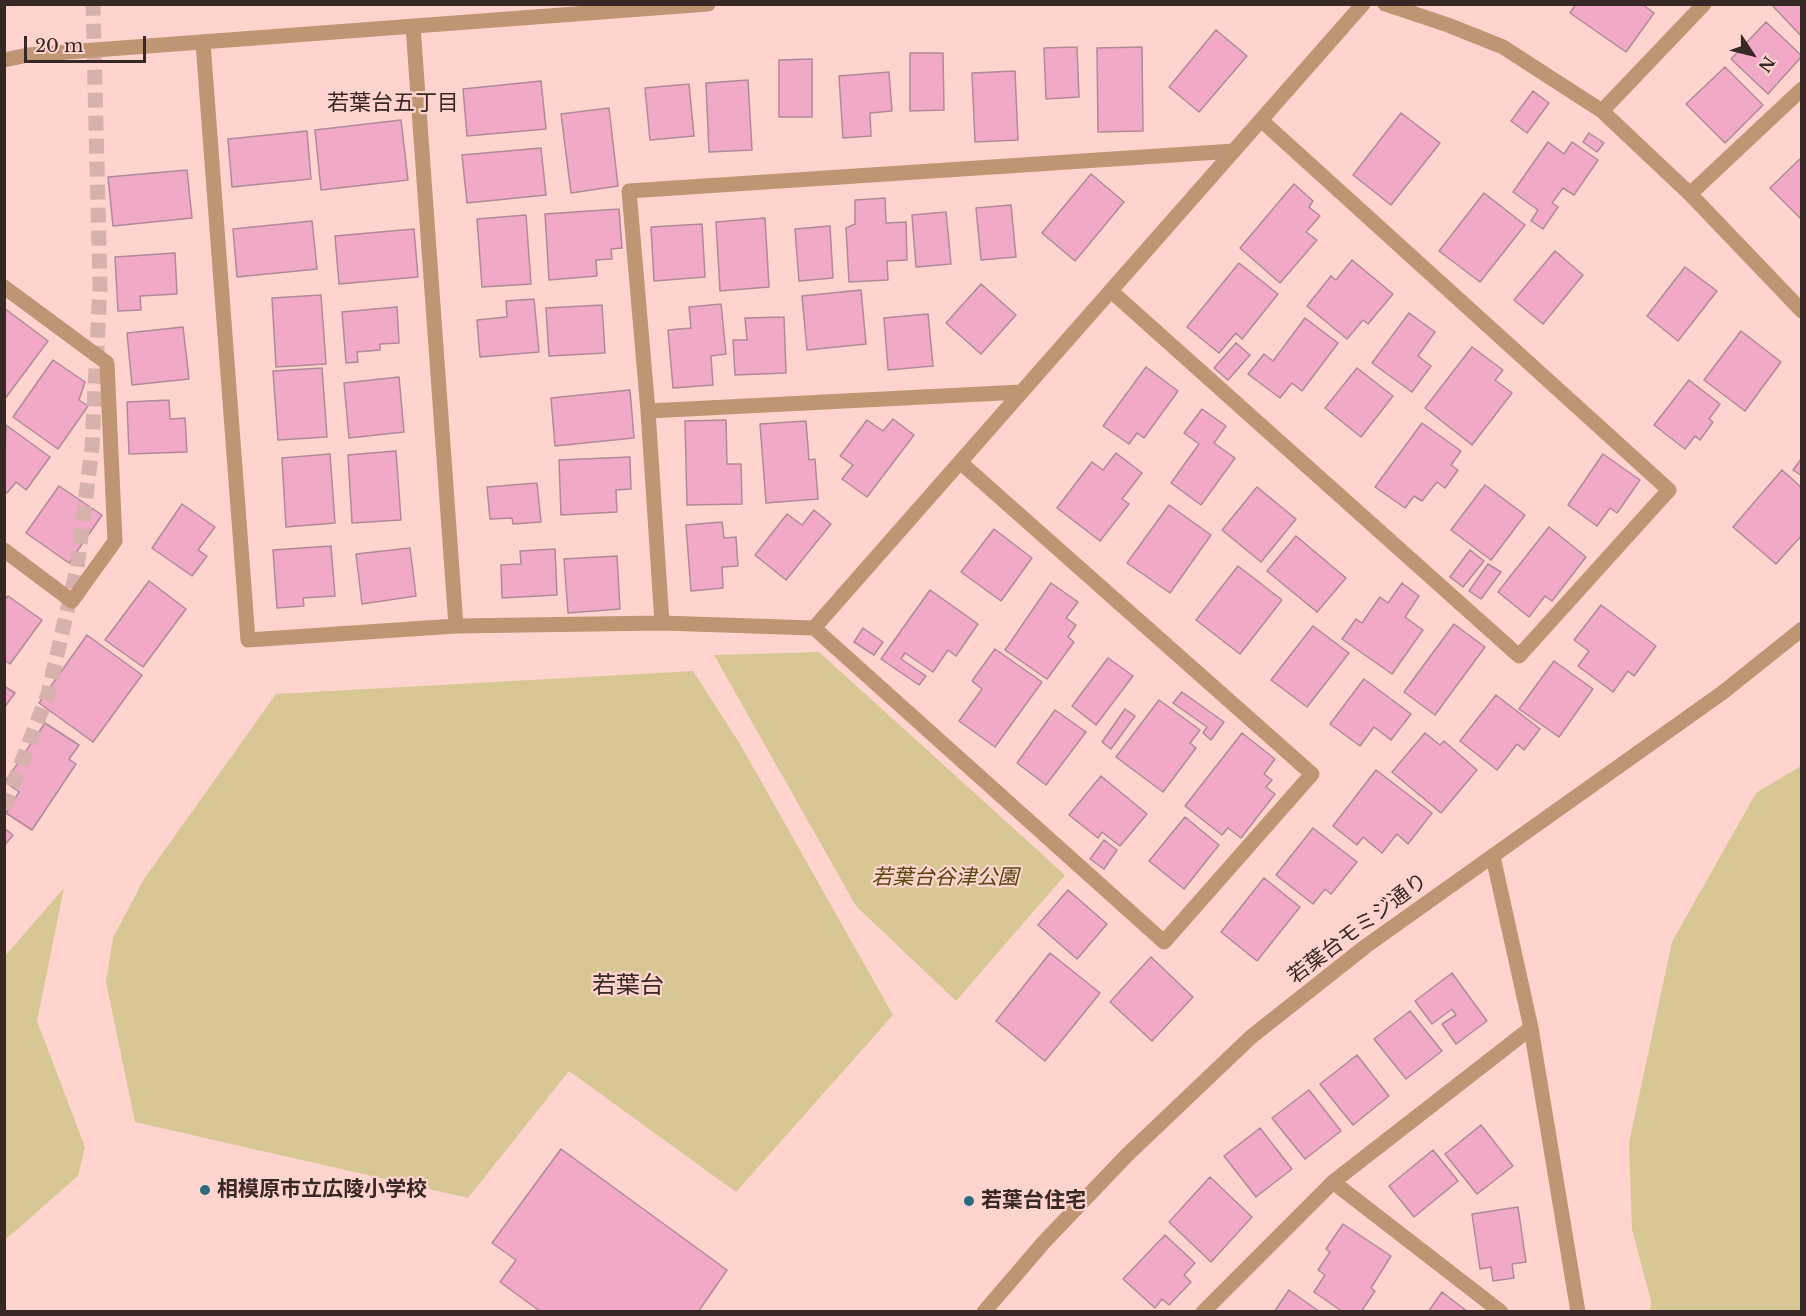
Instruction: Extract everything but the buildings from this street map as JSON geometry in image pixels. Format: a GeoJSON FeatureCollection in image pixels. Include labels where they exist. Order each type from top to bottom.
{"type":"FeatureCollection","features":[{"type":"Feature","properties":{"kind":"street"},"geometry":{"type":"LineString","coordinates":[[4,60],[28,55],[708,4]]}},
{"type":"Feature","properties":{"kind":"street"},"geometry":{"type":"LineString","coordinates":[[814,628],[1363,4]]}},
{"type":"Feature","properties":{"kind":"street"},"geometry":{"type":"LineString","coordinates":[[1385,4],[1448,25],[1503,47],[1602,111],[1690,194],[1802,311]]}},
{"type":"Feature","properties":{"kind":"street"},"geometry":{"type":"LineString","coordinates":[[1602,111],[1704,4]]}},
{"type":"Feature","properties":{"kind":"street"},"geometry":{"type":"LineString","coordinates":[[413,26],[456,626]]}},
{"type":"Feature","properties":{"kind":"street"},"geometry":{"type":"LineString","coordinates":[[202,43],[249,640],[456,626],[662,623],[814,628],[1164,942],[1312,774],[960,462]]}},
{"type":"Feature","properties":{"kind":"street"},"geometry":{"type":"LineString","coordinates":[[1690,194],[1802,89]]}},
{"type":"Feature","properties":{"kind":"street"},"geometry":{"type":"LineString","coordinates":[[1111,291],[1519,656],[1669,490],[1261,120]]}},
{"type":"Feature","properties":{"kind":"street"},"geometry":{"type":"LineString","coordinates":[[662,623],[648,411],[629,191],[1234,152]]}},
{"type":"Feature","properties":{"kind":"street"},"geometry":{"type":"LineString","coordinates":[[4,287],[107,363],[115,541],[72,602],[4,550]]}},
{"type":"Feature","properties":{"kind":"street"},"geometry":{"type":"LineString","coordinates":[[648,411],[1021,392]]}},
{"type":"Feature","properties":{"kind":"street","name":"若葉台モミジ通り"},"geometry":{"type":"LineString","coordinates":[[984,1311],[1044,1242],[1127,1155],[1251,1037],[1366,946],[1493,858],[1722,693],[1802,629]]}},
{"type":"Feature","properties":{"kind":"street"},"geometry":{"type":"LineString","coordinates":[[1493,858],[1531,1028],[1578,1311]]}},
{"type":"Feature","properties":{"kind":"street"},"geometry":{"type":"LineString","coordinates":[[1203,1311],[1333,1182],[1531,1028]]}},
{"type":"Feature","properties":{"kind":"street"},"geometry":{"type":"LineString","coordinates":[[1333,1182],[1501,1311]]}},
{"type":"Feature","properties":{"kind":"green space","name":"若葉台谷津公園"},"geometry":{"type":"Polygon","coordinates":[[[819,652],[1065,875],[956,1001],[856,906],[714,655],[819,652]]]}},
{"type":"Feature","properties":{"kind":"green space"},"geometry":{"type":"Polygon","coordinates":[[[693,671],[740,744],[893,1015],[736,1192],[569,1071],[468,1198],[135,1122],[106,982],[113,938],[144,879],[276,694],[693,671]]]}},
{"type":"Feature","properties":{"kind":"green space"},"geometry":{"type":"Polygon","coordinates":[[[1801,766],[1801,1311],[1650,1311],[1651,1301],[1632,1229],[1629,1143],[1672,942],[1756,793],[1801,766]]]}},
{"type":"Feature","properties":{"kind":"green space"},"geometry":{"type":"Polygon","coordinates":[[[64,888],[37,1021],[85,1147],[78,1176],[5,1240],[5,956],[64,888]]]}},
{"type":"Feature","properties":{"kind":"tunnel"},"geometry":{"type":"LineString","coordinates":[[4,808],[48,694],[77,568],[92,448],[100,287],[93,4]]}},
{"type":"Feature","properties":{"kind":"place","name":"相模原市立広陵小学校"},"geometry":{"type":"Point","coordinates":[205,1190]}},
{"type":"Feature","properties":{"kind":"place","name":"若葉台住宅"},"geometry":{"type":"Point","coordinates":[969,1201]}},
{"type":"Feature","properties":{"kind":"district","name":"若葉台五丁目"},"geometry":{"type":"Point","coordinates":[393,104]}},
{"type":"Feature","properties":{"kind":"district","name":"若葉台"},"geometry":{"type":"Point","coordinates":[628,986]}}]}
